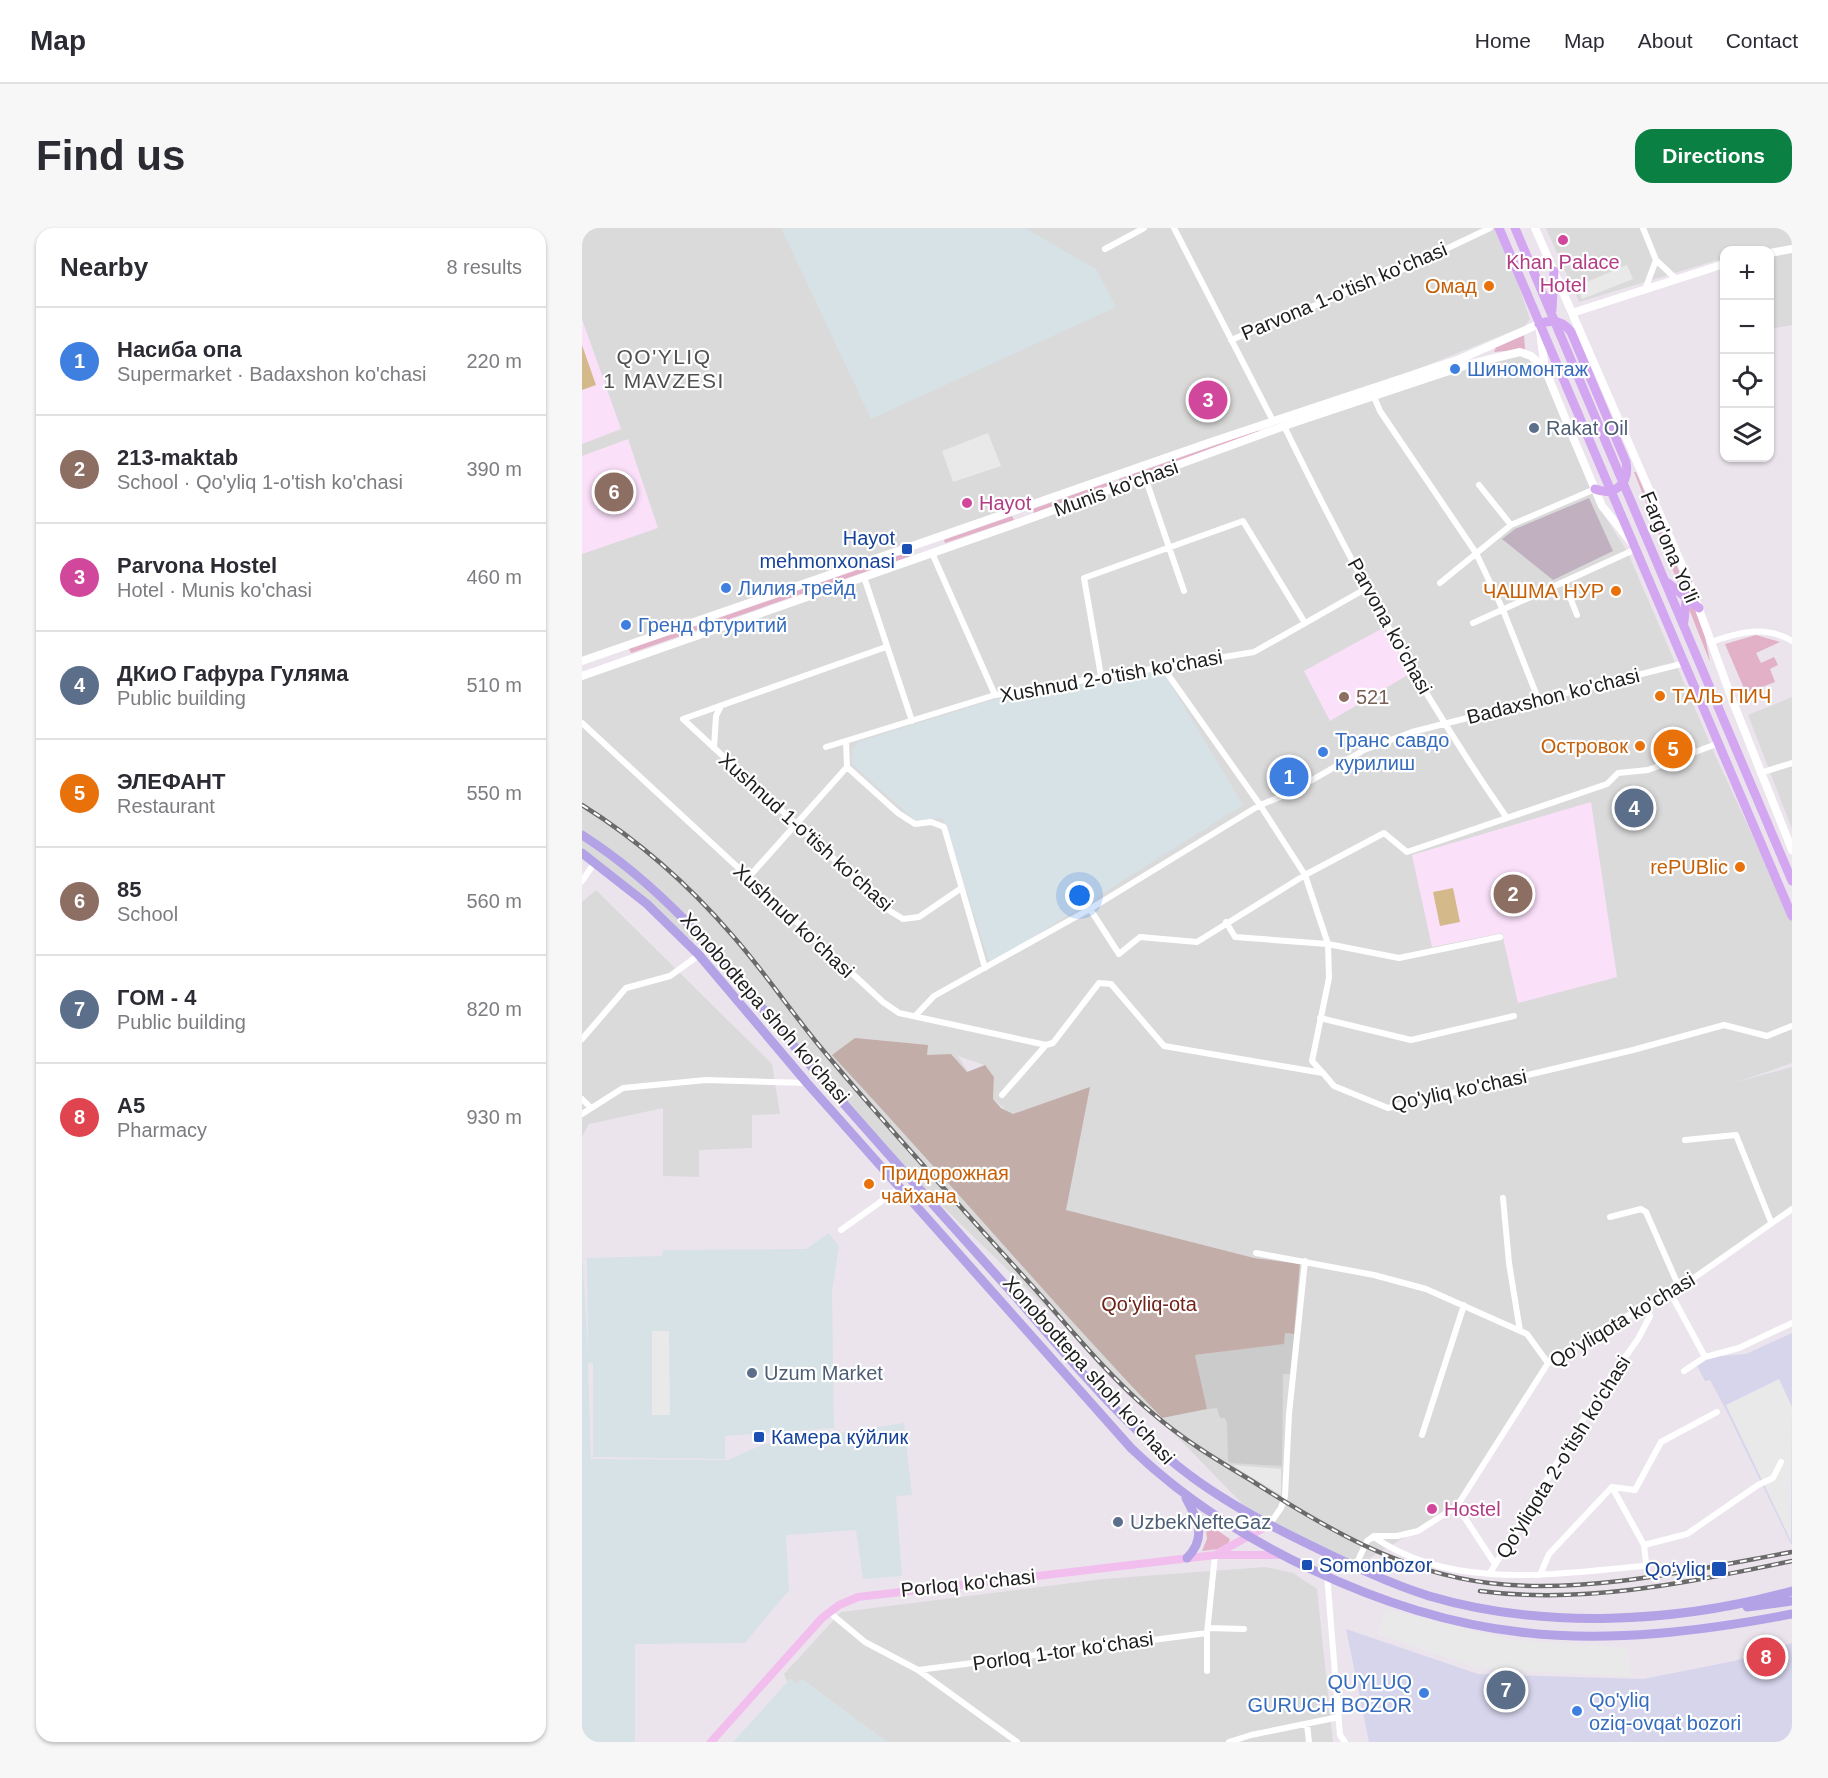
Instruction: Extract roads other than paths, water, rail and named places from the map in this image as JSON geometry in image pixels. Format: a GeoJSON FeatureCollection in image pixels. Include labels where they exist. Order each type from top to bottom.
{"type":"FeatureCollection","features":[{"type":"Feature","properties":{"kind":"highway","name":"Xonobodtepa shoh ko'chasi"},"geometry":{"type":"LineString","coordinates":[[582,835],[656,891],[704,937],[816,1072],[1133,1426],[1202,1484],[1269,1525],[1355,1567],[1433,1597],[1498,1611],[1590,1617],[1696,1611],[1792,1591]]}},
{"type":"Feature","properties":{"kind":"highway","name":"Xonobodtepa shoh ko'chasi"},"geometry":{"type":"LineString","coordinates":[[582,854],[655,911],[699,955],[807,1083],[1131,1448],[1185,1496],[1247,1535],[1327,1575],[1429,1613],[1520,1632],[1587,1636],[1632,1634],[1734,1624],[1792,1614]]}},
{"type":"Feature","properties":{"kind":"highway"},"geometry":{"type":"LineString","coordinates":[[900,1188],[911,1179]]}},
{"type":"Feature","properties":{"kind":"highway"},"geometry":{"type":"LineString","coordinates":[[1185,1496],[1195,1515],[1200,1532],[1198,1544],[1187,1558]]}},
{"type":"Feature","properties":{"kind":"highway"},"geometry":{"type":"LineString","coordinates":[[1696,1611],[1770,1606],[1792,1601]]}},
{"type":"Feature","properties":{"kind":"main road","name":"Farg'ona Yo'li"},"geometry":{"type":"LineString","coordinates":[[1499,228],[1792,915]]}},
{"type":"Feature","properties":{"kind":"main road","name":"Farg'ona Yo'li"},"geometry":{"type":"LineString","coordinates":[[1515,228],[1792,881]]}},
{"type":"Feature","properties":{"kind":"main road"},"geometry":{"type":"LineString","coordinates":[[1553,317],[1554,272]]}},
{"type":"Feature","properties":{"kind":"main road"},"geometry":{"type":"LineString","coordinates":[[1539,324],[1553,317]]}},
{"type":"Feature","properties":{"kind":"main road"},"geometry":{"type":"LineString","coordinates":[[1553,317],[1575,331],[1626,462],[1628,472],[1623,484],[1611,491],[1595,489]]}},
{"type":"Feature","properties":{"kind":"main road"},"geometry":{"type":"LineString","coordinates":[[1684,623],[1688,579]]}},
{"type":"Feature","properties":{"kind":"main road"},"geometry":{"type":"LineString","coordinates":[[1667,582],[1699,608]]}},
{"type":"Feature","properties":{"kind":"main road"},"geometry":{"type":"LineString","coordinates":[[1215,1555],[1247,1535],[1269,1525]]}},
{"type":"Feature","properties":{"kind":"main road","name":"Porloq ko'chasi"},"geometry":{"type":"LineString","coordinates":[[711,1742],[829,1612],[845,1602],[871,1594],[1215,1555],[1286,1556]]}},
{"type":"Feature","properties":{"kind":"street"},"geometry":{"type":"LineString","coordinates":[[1105,249],[1144,228]]}},
{"type":"Feature","properties":{"kind":"street"},"geometry":{"type":"LineString","coordinates":[[1174,228],[1273,421]]}},
{"type":"Feature","properties":{"kind":"street","name":"Parvona 1-o'tish ko'chasi"},"geometry":{"type":"LineString","coordinates":[[1231,340],[1406,268],[1490,228]]}},
{"type":"Feature","properties":{"kind":"street"},"geometry":{"type":"LineString","coordinates":[[1535,228],[1572,313],[1575,331],[1688,579],[1760,773],[1792,850]]}},
{"type":"Feature","properties":{"kind":"street"},"geometry":{"type":"LineString","coordinates":[[1643,228],[1656,260],[1675,278]]}},
{"type":"Feature","properties":{"kind":"street"},"geometry":{"type":"LineString","coordinates":[[1774,252],[1792,249]]}},
{"type":"Feature","properties":{"kind":"street"},"geometry":{"type":"LineString","coordinates":[[1646,287],[1656,260]]}},
{"type":"Feature","properties":{"kind":"street"},"geometry":{"type":"LineString","coordinates":[[1572,313],[1646,287],[1720,265]]}},
{"type":"Feature","properties":{"kind":"street","name":"Farg'ona Yo'li"},"geometry":{"type":"LineString","coordinates":[[1539,324],[1545,369],[1602,506],[1636,549]]}},
{"type":"Feature","properties":{"kind":"street","name":"Munis ko'chasi"},"geometry":{"type":"LineString","coordinates":[[582,676],[1117,488],[1460,359],[1539,324]]}},
{"type":"Feature","properties":{"kind":"street","name":"Munis ko'chasi"},"geometry":{"type":"LineString","coordinates":[[582,661],[1273,421],[1513,352],[1527,353],[1545,369]]}},
{"type":"Feature","properties":{"kind":"street"},"geometry":{"type":"LineString","coordinates":[[1371,392],[1476,553],[1503,610],[1539,701]]}},
{"type":"Feature","properties":{"kind":"street","name":"Parvona ko'chasi"},"geometry":{"type":"LineString","coordinates":[[1284,426],[1367,588],[1444,723],[1507,818]]}},
{"type":"Feature","properties":{"kind":"street"},"geometry":{"type":"LineString","coordinates":[[1112,476],[1117,488]]}},
{"type":"Feature","properties":{"kind":"street"},"geometry":{"type":"LineString","coordinates":[[1145,477],[1184,591]]}},
{"type":"Feature","properties":{"kind":"street"},"geometry":{"type":"LineString","coordinates":[[1479,485],[1511,525]]}},
{"type":"Feature","properties":{"kind":"street"},"geometry":{"type":"LineString","coordinates":[[1440,584],[1511,525],[1595,489]]}},
{"type":"Feature","properties":{"kind":"street"},"geometry":{"type":"LineString","coordinates":[[1017,510],[1022,522]]}},
{"type":"Feature","properties":{"kind":"street"},"geometry":{"type":"LineString","coordinates":[[1101,675],[1084,578],[1243,521],[1305,623]]}},
{"type":"Feature","properties":{"kind":"street"},"geometry":{"type":"LineString","coordinates":[[927,542],[995,695]]}},
{"type":"Feature","properties":{"kind":"street"},"geometry":{"type":"LineString","coordinates":[[1473,623],[1636,549]]}},
{"type":"Feature","properties":{"kind":"street"},"geometry":{"type":"LineString","coordinates":[[864,578],[912,721]]}},
{"type":"Feature","properties":{"kind":"street"},"geometry":{"type":"LineString","coordinates":[[1564,582],[1577,615]]}},
{"type":"Feature","properties":{"kind":"street","name":"Xushnud 2-o'tish ko'chasi"},"geometry":{"type":"LineString","coordinates":[[826,747],[995,695],[1101,675],[1254,652],[1367,588]]}},
{"type":"Feature","properties":{"kind":"street"},"geometry":{"type":"LineString","coordinates":[[1711,642],[1756,631],[1776,632],[1792,641]]}},
{"type":"Feature","properties":{"kind":"street"},"geometry":{"type":"LineString","coordinates":[[622,647],[627,659]]}},
{"type":"Feature","properties":{"kind":"street","name":"Xushnud 1-o'tish ko'chasi"},"geometry":{"type":"LineString","coordinates":[[886,647],[683,719],[890,910],[903,919],[918,918],[960,889]]}},
{"type":"Feature","properties":{"kind":"street","name":"Badaxshon ko'chasi"},"geometry":{"type":"LineString","coordinates":[[916,1015],[934,996],[1090,909],[1260,805],[1288,794],[1364,750],[1444,723],[1685,663]]}},
{"type":"Feature","properties":{"kind":"street"},"geometry":{"type":"LineString","coordinates":[[1162,666],[1260,805],[1305,875],[1328,944],[1329,978],[1312,1061],[1323,1073]]}},
{"type":"Feature","properties":{"kind":"street","name":"Xushnud 1-o'tish ko'chasi"},"geometry":{"type":"LineString","coordinates":[[714,748],[716,716],[721,706]]}},
{"type":"Feature","properties":{"kind":"street","name":"Xushnud ko'chasi"},"geometry":{"type":"LineString","coordinates":[[582,723],[747,879],[882,1002],[899,1013],[1046,1046]]}},
{"type":"Feature","properties":{"kind":"street"},"geometry":{"type":"LineString","coordinates":[[747,879],[847,767],[846,741]]}},
{"type":"Feature","properties":{"kind":"street"},"geometry":{"type":"LineString","coordinates":[[1090,909],[1119,954],[1140,937],[1197,942],[1305,875],[1384,833],[1407,852],[1607,784],[1618,773],[1648,770],[1719,743]]}},
{"type":"Feature","properties":{"kind":"street"},"geometry":{"type":"LineString","coordinates":[[1760,773],[1792,763]]}},
{"type":"Feature","properties":{"kind":"street"},"geometry":{"type":"LineString","coordinates":[[847,767],[898,813],[915,824],[931,822],[944,827],[960,889],[985,968]]}},
{"type":"Feature","properties":{"kind":"street"},"geometry":{"type":"LineString","coordinates":[[582,881],[595,862]]}},
{"type":"Feature","properties":{"kind":"street"},"geometry":{"type":"LineString","coordinates":[[1226,922],[1235,937],[1328,944],[1399,958],[1500,937]]}},
{"type":"Feature","properties":{"kind":"street"},"geometry":{"type":"LineString","coordinates":[[582,1039],[626,988],[670,976],[699,955]]}},
{"type":"Feature","properties":{"kind":"street","name":"Qo'yliq ko'chasi"},"geometry":{"type":"LineString","coordinates":[[1046,1046],[1053,1043],[1100,983],[1111,984],[1164,1046],[1323,1073],[1334,1086],[1388,1108],[1633,1050],[1724,1025],[1767,1036],[1792,1026]]}},
{"type":"Feature","properties":{"kind":"street"},"geometry":{"type":"LineString","coordinates":[[1320,1018],[1411,1040],[1514,1016]]}},
{"type":"Feature","properties":{"kind":"street"},"geometry":{"type":"LineString","coordinates":[[1002,1095],[1046,1046]]}},
{"type":"Feature","properties":{"kind":"street"},"geometry":{"type":"LineString","coordinates":[[582,1114],[623,1088],[706,1080],[807,1083]]}},
{"type":"Feature","properties":{"kind":"street"},"geometry":{"type":"LineString","coordinates":[[582,1099],[590,1107]]}},
{"type":"Feature","properties":{"kind":"street"},"geometry":{"type":"LineString","coordinates":[[1685,1140],[1736,1135],[1771,1222]]}},
{"type":"Feature","properties":{"kind":"street"},"geometry":{"type":"LineString","coordinates":[[841,1230],[900,1188]]}},
{"type":"Feature","properties":{"kind":"street"},"geometry":{"type":"LineString","coordinates":[[1503,1198],[1509,1263],[1520,1331]]}},
{"type":"Feature","properties":{"kind":"street"},"geometry":{"type":"LineString","coordinates":[[1610,1216],[1641,1209],[1646,1212],[1679,1287]]}},
{"type":"Feature","properties":{"kind":"street","name":"Qo'yliqota ko'chasi"},"geometry":{"type":"LineString","coordinates":[[1374,1536],[1397,1536],[1418,1531],[1457,1506],[1548,1363],[1613,1323],[1647,1309],[1671,1294],[1792,1209]]}},
{"type":"Feature","properties":{"kind":"street"},"geometry":{"type":"LineString","coordinates":[[1256,1253],[1407,1283],[1464,1305],[1520,1331],[1532,1340],[1548,1363]]}},
{"type":"Feature","properties":{"kind":"street"},"geometry":{"type":"LineString","coordinates":[[1269,1525],[1281,1508],[1285,1496],[1289,1414],[1305,1261]]}},
{"type":"Feature","properties":{"kind":"street"},"geometry":{"type":"LineString","coordinates":[[1671,1294],[1705,1357]]}},
{"type":"Feature","properties":{"kind":"street"},"geometry":{"type":"LineString","coordinates":[[1422,1435],[1464,1305]]}},
{"type":"Feature","properties":{"kind":"street","name":"Qo'yliqota 2-o'tish ko'chasi"},"geometry":{"type":"LineString","coordinates":[[1490,1574],[1597,1397],[1638,1339],[1650,1316],[1647,1309]]}},
{"type":"Feature","properties":{"kind":"street"},"geometry":{"type":"LineString","coordinates":[[1684,1371],[1705,1357],[1739,1348],[1792,1323]]}},
{"type":"Feature","properties":{"kind":"street"},"geometry":{"type":"LineString","coordinates":[[1612,1487],[1635,1490],[1661,1442],[1717,1412]]}},
{"type":"Feature","properties":{"kind":"street"},"geometry":{"type":"LineString","coordinates":[[1644,1545],[1687,1534],[1758,1485],[1773,1478],[1780,1462]]}},
{"type":"Feature","properties":{"kind":"street"},"geometry":{"type":"LineString","coordinates":[[1355,1567],[1367,1541],[1374,1536],[1393,1550],[1440,1565],[1490,1574],[1540,1575],[1643,1566],[1646,1563],[1644,1545],[1612,1487]]}},
{"type":"Feature","properties":{"kind":"street"},"geometry":{"type":"LineString","coordinates":[[1540,1575],[1549,1554],[1612,1487]]}},
{"type":"Feature","properties":{"kind":"street"},"geometry":{"type":"LineString","coordinates":[[1457,1506],[1495,1564]]}},
{"type":"Feature","properties":{"kind":"street"},"geometry":{"type":"LineString","coordinates":[[1207,1671],[1215,1555]]}},
{"type":"Feature","properties":{"kind":"street"},"geometry":{"type":"LineString","coordinates":[[1327,1575],[1338,1717],[1340,1735],[1345,1742]]}},
{"type":"Feature","properties":{"kind":"street"},"geometry":{"type":"LineString","coordinates":[[829,1612],[865,1642],[918,1670],[1017,1742]]}},
{"type":"Feature","properties":{"kind":"street","name":"Porloq 1-tor koʻchasi"},"geometry":{"type":"LineString","coordinates":[[918,1670],[1208,1631],[1244,1629]]}},
{"type":"Feature","properties":{"kind":"street"},"geometry":{"type":"LineString","coordinates":[[1229,1742],[1338,1717]]}},
{"type":"Feature","properties":{"kind":"street"},"geometry":{"type":"LineString","coordinates":[[1307,1724],[1308,1742]]}},
{"type":"Feature","properties":{"kind":"railway"},"geometry":{"type":"LineString","coordinates":[[582,805],[643,848],[716,916],[872,1108],[1118,1381],[1163,1422],[1226,1465],[1308,1515],[1365,1546],[1424,1569],[1489,1583],[1525,1586],[1601,1583],[1792,1552]]}},
{"type":"Feature","properties":{"kind":"railway"},"geometry":{"type":"LineString","coordinates":[[1480,1591],[1519,1595],[1598,1593],[1715,1577],[1792,1561]]}},
{"type":"Feature","properties":{"kind":"place","name":"Khan Palace Hotel"},"geometry":{"type":"Point","coordinates":[1563,240]}},
{"type":"Feature","properties":{"kind":"place","name":"Омад"},"geometry":{"type":"Point","coordinates":[1489,286]}},
{"type":"Feature","properties":{"kind":"place","name":"Шиномонтаж"},"geometry":{"type":"Point","coordinates":[1455,369]}},
{"type":"Feature","properties":{"kind":"place","name":"Parvona Hostel"},"geometry":{"type":"Point","coordinates":[1208,400]}},
{"type":"Feature","properties":{"kind":"place","name":"Rakat Oil"},"geometry":{"type":"Point","coordinates":[1534,428]}},
{"type":"Feature","properties":{"kind":"place","name":"85"},"geometry":{"type":"Point","coordinates":[614,492]}},
{"type":"Feature","properties":{"kind":"place","name":"Hayot"},"geometry":{"type":"Point","coordinates":[967,503]}},
{"type":"Feature","properties":{"kind":"place","name":"Hayot mehmonxonasi"},"geometry":{"type":"Point","coordinates":[907,549]}},
{"type":"Feature","properties":{"kind":"place","name":"Лилия трейд"},"geometry":{"type":"Point","coordinates":[726,588]}},
{"type":"Feature","properties":{"kind":"place","name":"ЧАШМА НУР"},"geometry":{"type":"Point","coordinates":[1616,591]}},
{"type":"Feature","properties":{"kind":"place","name":"Гренд фтуритий"},"geometry":{"type":"Point","coordinates":[626,625]}},
{"type":"Feature","properties":{"kind":"place","name":"ТАЛЬ ПИЧ"},"geometry":{"type":"Point","coordinates":[1660,696]}},
{"type":"Feature","properties":{"kind":"place","name":"521"},"geometry":{"type":"Point","coordinates":[1344,697]}},
{"type":"Feature","properties":{"kind":"place","name":"Островок"},"geometry":{"type":"Point","coordinates":[1640,746]}},
{"type":"Feature","properties":{"kind":"place","name":"ЭЛЕФАНТ"},"geometry":{"type":"Point","coordinates":[1673,749]}},
{"type":"Feature","properties":{"kind":"place","name":"Транс савдо курилиш"},"geometry":{"type":"Point","coordinates":[1323,752]}},
{"type":"Feature","properties":{"kind":"place","name":"Насиба опа"},"geometry":{"type":"Point","coordinates":[1289,777]}},
{"type":"Feature","properties":{"kind":"place","name":"ДКиО Гафура Гуляма"},"geometry":{"type":"Point","coordinates":[1634,808]}},
{"type":"Feature","properties":{"kind":"place","name":"rePUBlic"},"geometry":{"type":"Point","coordinates":[1740,867]}},
{"type":"Feature","properties":{"kind":"place","name":"213-maktab"},"geometry":{"type":"Point","coordinates":[1513,894]}},
{"type":"Feature","properties":{"kind":"place","name":"Придорожная чайхана"},"geometry":{"type":"Point","coordinates":[869,1184]}},
{"type":"Feature","properties":{"kind":"place","name":"Uzum Market"},"geometry":{"type":"Point","coordinates":[752,1373]}},
{"type":"Feature","properties":{"kind":"place","name":"Камера ку́йлик"},"geometry":{"type":"Point","coordinates":[759,1437]}},
{"type":"Feature","properties":{"kind":"place","name":"Hostel"},"geometry":{"type":"Point","coordinates":[1432,1509]}},
{"type":"Feature","properties":{"kind":"place","name":"UzbekNefteGaz"},"geometry":{"type":"Point","coordinates":[1118,1522]}},
{"type":"Feature","properties":{"kind":"place","name":"Somonbozor"},"geometry":{"type":"Point","coordinates":[1307,1565]}},
{"type":"Feature","properties":{"kind":"place","name":"Qo‘yliq"},"geometry":{"type":"Point","coordinates":[1719,1569]}},
{"type":"Feature","properties":{"kind":"place","name":"А5"},"geometry":{"type":"Point","coordinates":[1766,1657]}},
{"type":"Feature","properties":{"kind":"place","name":"ГОМ - 4"},"geometry":{"type":"Point","coordinates":[1506,1690]}},
{"type":"Feature","properties":{"kind":"place","name":"QUYLUQ GURUCH BOZOR"},"geometry":{"type":"Point","coordinates":[1424,1693]}},
{"type":"Feature","properties":{"kind":"place","name":"Qo'yliq oziq-ovqat bozori"},"geometry":{"type":"Point","coordinates":[1577,1711]}},
{"type":"Feature","properties":{"kind":"district","name":"QO'YLIQ 1 MAVZESI"},"geometry":{"type":"Point","coordinates":[664,368]}},
{"type":"Feature","properties":{"kind":"park label","name":"Qo‘yliq-ota"},"geometry":{"type":"Point","coordinates":[1149,1304]}}]}
